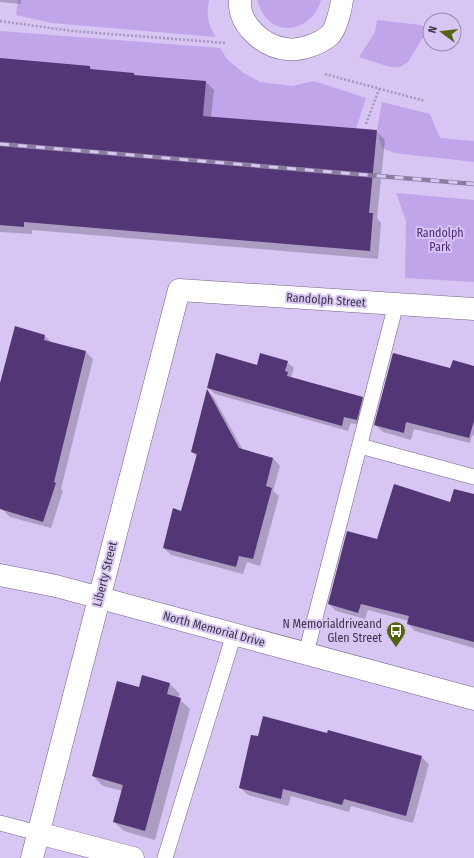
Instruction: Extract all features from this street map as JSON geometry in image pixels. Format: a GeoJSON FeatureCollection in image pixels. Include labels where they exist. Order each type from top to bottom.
{"type":"FeatureCollection","features":[{"type":"Feature","properties":{"kind":"street"},"geometry":{"type":"LineString","coordinates":[[240,0],[239,8],[248,28],[267,43],[286,49],[308,47],[330,34],[340,11],[342,0]]}},
{"type":"Feature","properties":{"kind":"street","name":"Randolph Street"},"geometry":{"type":"LineString","coordinates":[[179,290],[474,309]]}},
{"type":"Feature","properties":{"kind":"street","name":"Liberty Street"},"geometry":{"type":"LineString","coordinates":[[32,858],[179,290]]}},
{"type":"Feature","properties":{"kind":"street","name":"North Memorial Drive"},"geometry":{"type":"LineString","coordinates":[[0,574],[99,598],[474,699]]}},
{"type":"Feature","properties":{"kind":"street"},"geometry":{"type":"LineString","coordinates":[[38,833],[133,858]]}},
{"type":"Feature","properties":{"kind":"lane"},"geometry":{"type":"LineString","coordinates":[[306,653],[396,304]]}},
{"type":"Feature","properties":{"kind":"lane"},"geometry":{"type":"LineString","coordinates":[[360,446],[474,477]]}},
{"type":"Feature","properties":{"kind":"lane"},"geometry":{"type":"LineString","coordinates":[[165,858],[234,634]]}},
{"type":"Feature","properties":{"kind":"lane"},"geometry":{"type":"LineString","coordinates":[[0,823],[38,833]]}},
{"type":"Feature","properties":{"kind":"path"},"geometry":{"type":"LineString","coordinates":[[0,21],[72,31],[226,43]]}},
{"type":"Feature","properties":{"kind":"path"},"geometry":{"type":"LineString","coordinates":[[325,74],[425,101]]}},
{"type":"Feature","properties":{"kind":"path"},"geometry":{"type":"LineString","coordinates":[[366,124],[379,89]]}},
{"type":"Feature","properties":{"kind":"green space"},"geometry":{"type":"Polygon","coordinates":[[[18,0],[209,0],[208,20],[216,37],[52,23],[16,15],[18,0]]]}},
{"type":"Feature","properties":{"kind":"green space"},"geometry":{"type":"Polygon","coordinates":[[[257,0],[321,0],[317,10],[311,18],[295,27],[286,28],[277,26],[269,21],[261,11],[257,0]]]}},
{"type":"Feature","properties":{"kind":"green space"},"geometry":{"type":"Polygon","coordinates":[[[377,20],[421,25],[422,39],[408,62],[400,67],[390,67],[359,57],[375,32],[377,20]]]}},
{"type":"Feature","properties":{"kind":"green space"},"geometry":{"type":"Polygon","coordinates":[[[0,31],[220,48],[227,59],[242,72],[260,82],[292,86],[314,81],[366,98],[356,129],[203,116],[206,81],[134,75],[0,58],[0,31]]]}},
{"type":"Feature","properties":{"kind":"green space"},"geometry":{"type":"Polygon","coordinates":[[[382,102],[430,114],[440,138],[474,141],[474,162],[395,153],[382,148],[377,130],[382,102]]]}},
{"type":"Feature","properties":{"kind":"green space","name":"Randolph Park"},"geometry":{"type":"Polygon","coordinates":[[[396,193],[474,200],[474,282],[405,278],[406,221],[396,193]]]}},
{"type":"Feature","properties":{"kind":"building"},"geometry":{"type":"Polygon","coordinates":[[[0,58],[90,66],[90,69],[134,73],[134,75],[206,81],[203,116],[377,130],[369,213],[373,213],[370,251],[24,222],[24,227],[0,225],[0,58]]]}},
{"type":"Feature","properties":{"kind":"building"},"geometry":{"type":"Polygon","coordinates":[[[15,326],[45,335],[44,340],[86,351],[54,482],[56,483],[43,522],[0,509],[0,383],[15,326]]]}},
{"type":"Feature","properties":{"kind":"building"},"geometry":{"type":"Polygon","coordinates":[[[216,353],[257,365],[260,353],[288,361],[285,371],[288,372],[287,376],[363,397],[357,420],[344,417],[342,426],[207,388],[216,353]]]}},
{"type":"Feature","properties":{"kind":"building"},"geometry":{"type":"Polygon","coordinates":[[[393,353],[450,368],[453,360],[474,366],[474,421],[469,438],[406,422],[404,433],[374,425],[393,353]]]}},
{"type":"Feature","properties":{"kind":"building"},"geometry":{"type":"Polygon","coordinates":[[[207,389],[239,448],[273,458],[266,486],[272,488],[253,559],[239,556],[236,567],[163,548],[173,508],[181,511],[197,454],[191,452],[207,389]]]}},
{"type":"Feature","properties":{"kind":"building"},"geometry":{"type":"Polygon","coordinates":[[[394,484],[450,502],[454,489],[474,494],[474,642],[407,624],[409,616],[361,604],[358,613],[328,604],[347,531],[377,539],[394,484]]]}},
{"type":"Feature","properties":{"kind":"building"},"geometry":{"type":"Polygon","coordinates":[[[142,675],[170,683],[167,694],[181,698],[145,831],[113,822],[123,785],[92,776],[117,681],[139,687],[142,675]]]}},
{"type":"Feature","properties":{"kind":"building"},"geometry":{"type":"Polygon","coordinates":[[[263,716],[327,733],[328,730],[422,756],[406,816],[344,799],[342,805],[283,789],[281,799],[239,788],[251,735],[258,736],[263,716]]]}},
{"type":"Feature","properties":{"kind":"railway"},"geometry":{"type":"LineString","coordinates":[[0,144],[474,184]]}},
{"type":"Feature","properties":{"kind":"place","name":"N Memorialdriveand Glen Street"},"geometry":{"type":"Point","coordinates":[396,648]}}]}
